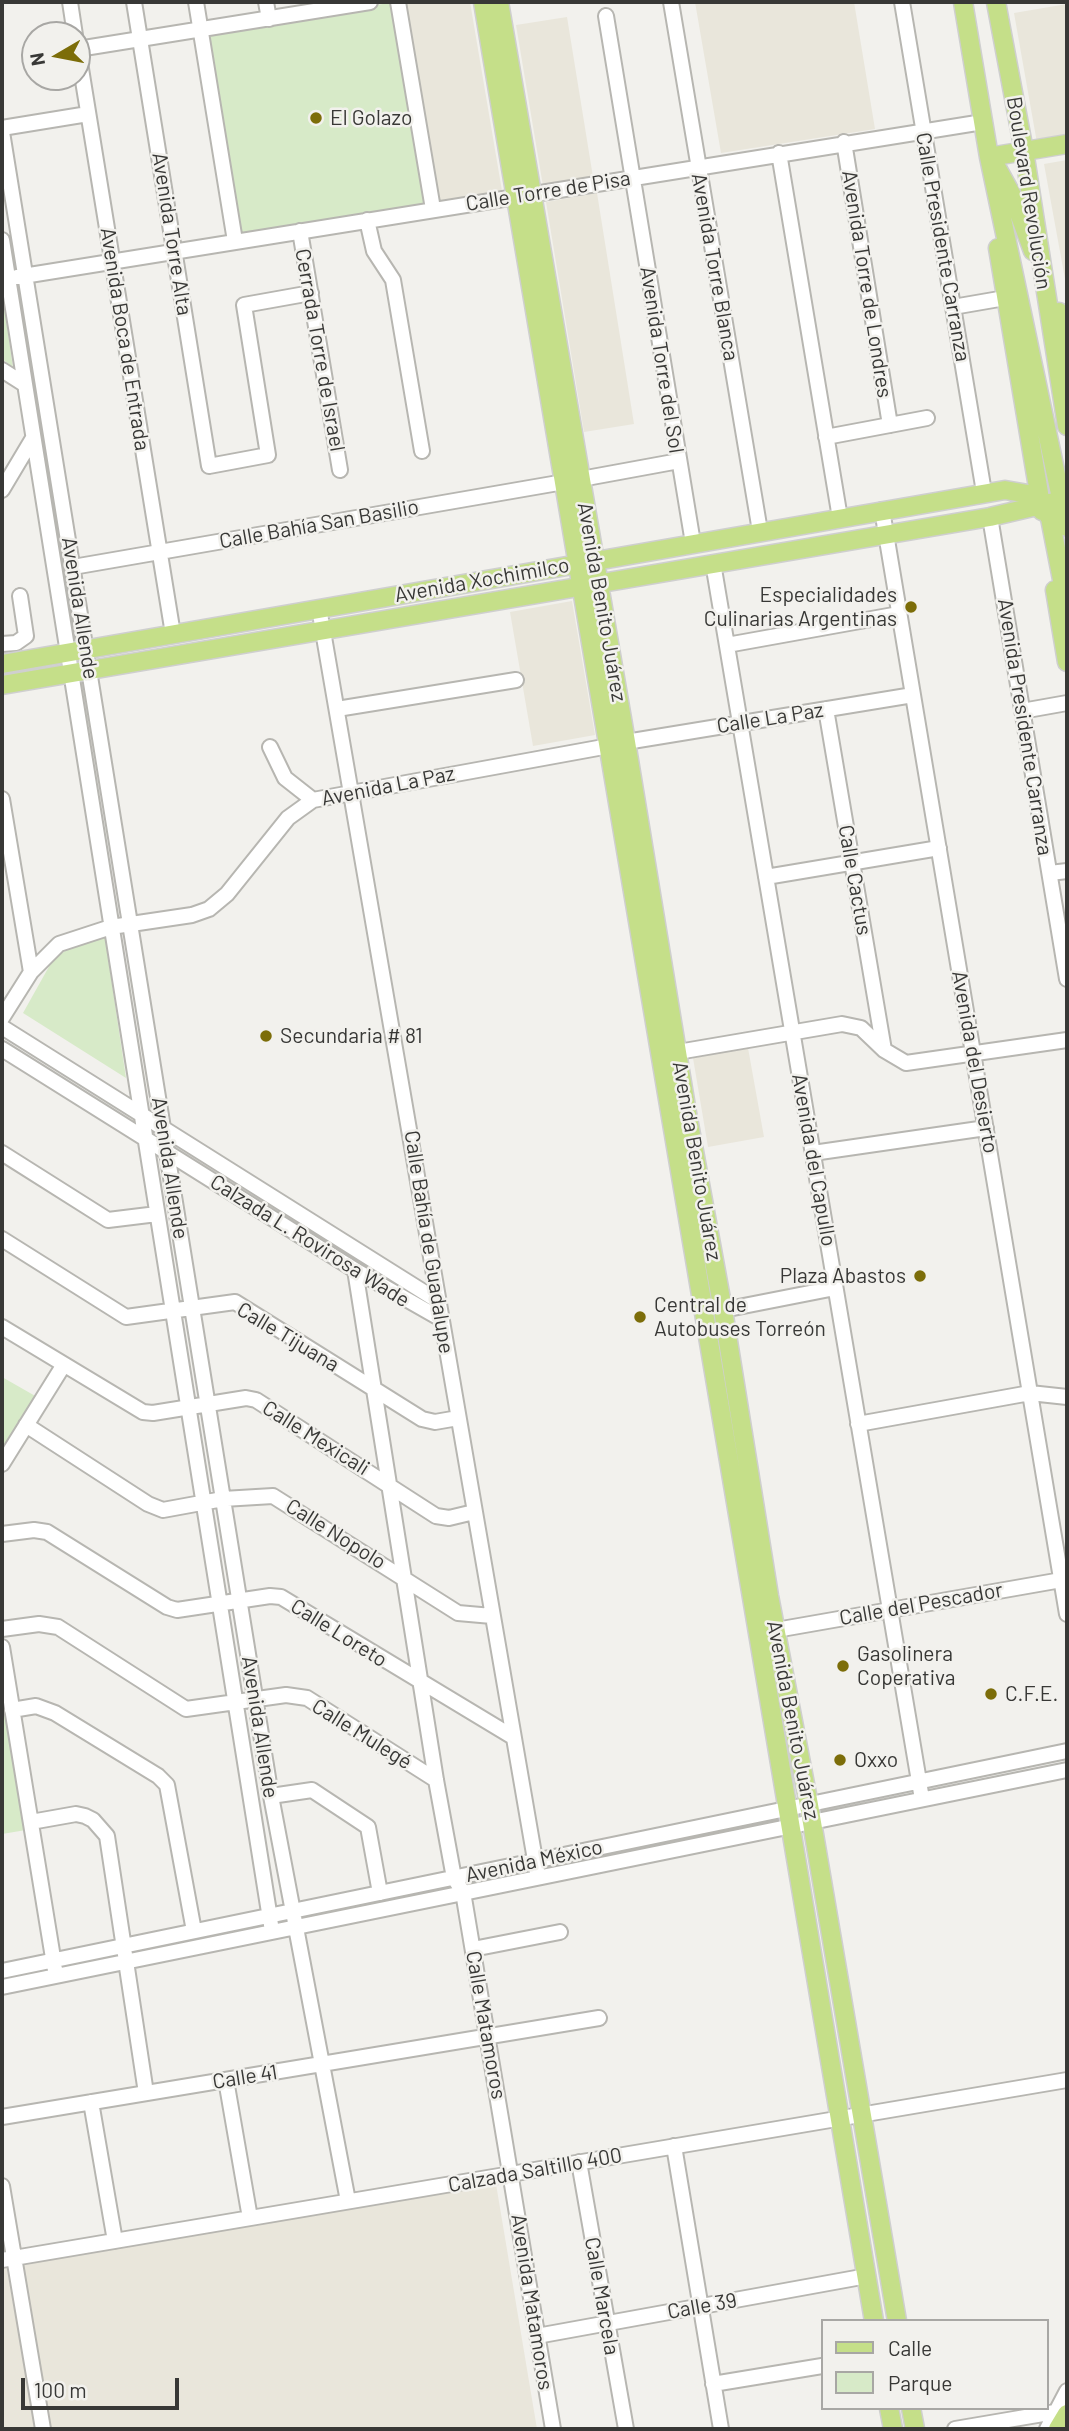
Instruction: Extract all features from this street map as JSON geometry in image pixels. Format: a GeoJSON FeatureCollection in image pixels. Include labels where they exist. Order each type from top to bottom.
{"type":"FeatureCollection","features":[{"type":"Feature","properties":{"kind":"main road","name":"Avenida Benito Juárez"},"geometry":{"type":"LineString","coordinates":[[483,2],[523,195],[590,583],[626,741],[689,1225],[874,2319]]}},
{"type":"Feature","properties":{"kind":"main road"},"geometry":{"type":"LineString","coordinates":[[491,2],[509,64]]}},
{"type":"Feature","properties":{"kind":"main road","name":"Avenida Benito Juárez"},"geometry":{"type":"LineString","coordinates":[[499,2],[509,64],[523,195]]}},
{"type":"Feature","properties":{"kind":"main road"},"geometry":{"type":"LineString","coordinates":[[963,2],[989,157],[1064,500],[1067,527]]}},
{"type":"Feature","properties":{"kind":"main road","name":"Boulevard Revolución"},"geometry":{"type":"LineString","coordinates":[[996,2],[1024,151],[1067,426]]}},
{"type":"Feature","properties":{"kind":"main road"},"geometry":{"type":"LineString","coordinates":[[989,157],[1067,144]]}},
{"type":"Feature","properties":{"kind":"main road"},"geometry":{"type":"LineString","coordinates":[[989,157],[1010,191],[1055,297],[1067,347]]}},
{"type":"Feature","properties":{"kind":"main road"},"geometry":{"type":"LineString","coordinates":[[999,201],[998,246],[1004,298],[1067,663]]}},
{"type":"Feature","properties":{"kind":"main road","name":"Avenida Xochimilco"},"geometry":{"type":"LineString","coordinates":[[2,664],[984,492],[1019,491],[1041,505]]}},
{"type":"Feature","properties":{"kind":"main road","name":"Avenida Xochimilco"},"geometry":{"type":"LineString","coordinates":[[2,685],[990,517],[1064,500]]}},
{"type":"Feature","properties":{"kind":"main road"},"geometry":{"type":"LineString","coordinates":[[1041,505],[1052,524],[1067,605]]}},
{"type":"Feature","properties":{"kind":"main road","name":"Avenida Benito Juárez"},"geometry":{"type":"LineString","coordinates":[[590,583],[609,746],[652,952],[678,1052],[769,1596],[811,1813],[897,2319]]}},
{"type":"Feature","properties":{"kind":"main road"},"geometry":{"type":"LineString","coordinates":[[689,1225],[701,1247],[710,1293],[723,1310],[705,1322]]}},
{"type":"Feature","properties":{"kind":"main road"},"geometry":{"type":"LineString","coordinates":[[747,1573],[758,1578],[769,1596]]}},
{"type":"Feature","properties":{"kind":"main road"},"geometry":{"type":"LineString","coordinates":[[889,2410],[893,2429]]}},
{"type":"Feature","properties":{"kind":"main road"},"geometry":{"type":"LineString","coordinates":[[911,2410],[915,2429]]}},
{"type":"Feature","properties":{"kind":"street"},"geometry":{"type":"LineString","coordinates":[[70,2],[73,21]]}},
{"type":"Feature","properties":{"kind":"street","name":"Avenida Torre Alta"},"geometry":{"type":"LineString","coordinates":[[134,2],[209,466],[268,455],[244,304],[311,293]]}},
{"type":"Feature","properties":{"kind":"street"},"geometry":{"type":"LineString","coordinates":[[196,2],[235,241]]}},
{"type":"Feature","properties":{"kind":"street"},"geometry":{"type":"LineString","coordinates":[[266,2],[269,19]]}},
{"type":"Feature","properties":{"kind":"street"},"geometry":{"type":"LineString","coordinates":[[91,45],[370,2]]}},
{"type":"Feature","properties":{"kind":"street"},"geometry":{"type":"LineString","coordinates":[[398,2],[433,209]]}},
{"type":"Feature","properties":{"kind":"street","name":"Avenida Torre Blanca"},"geometry":{"type":"LineString","coordinates":[[671,2],[760,531]]}},
{"type":"Feature","properties":{"kind":"street","name":"Calle Presidente Carranza"},"geometry":{"type":"LineString","coordinates":[[902,2],[984,492]]}},
{"type":"Feature","properties":{"kind":"street","name":"Avenida Torre del Sol"},"geometry":{"type":"LineString","coordinates":[[606,16],[693,543]]}},
{"type":"Feature","properties":{"kind":"street","name":"Avenida Boca de Entrada"},"geometry":{"type":"LineString","coordinates":[[85,91],[173,634]]}},
{"type":"Feature","properties":{"kind":"street"},"geometry":{"type":"LineString","coordinates":[[2,130],[89,114]]}},
{"type":"Feature","properties":{"kind":"street","name":"Calle Torre de Pisa"},"geometry":{"type":"LineString","coordinates":[[5,279],[844,142],[983,122]]}},
{"type":"Feature","properties":{"kind":"street","name":"Avenida Allende"},"geometry":{"type":"LineString","coordinates":[[2,130],[271,1796],[292,1919],[348,2201]]}},
{"type":"Feature","properties":{"kind":"street","name":"Avenida Torre de Londres"},"geometry":{"type":"LineString","coordinates":[[844,142],[890,425]]}},
{"type":"Feature","properties":{"kind":"street"},"geometry":{"type":"LineString","coordinates":[[779,153],[840,518]]}},
{"type":"Feature","properties":{"kind":"street"},"geometry":{"type":"LineString","coordinates":[[367,220],[374,251],[393,280],[422,451]]}},
{"type":"Feature","properties":{"kind":"street","name":"Cerrada Torre de Israel"},"geometry":{"type":"LineString","coordinates":[[300,231],[340,470]]}},
{"type":"Feature","properties":{"kind":"street","name":"Avenida Allende"},"geometry":{"type":"LineString","coordinates":[[2,240],[5,279],[68,652],[271,1923]]}},
{"type":"Feature","properties":{"kind":"street"},"geometry":{"type":"LineString","coordinates":[[953,307],[1004,298]]}},
{"type":"Feature","properties":{"kind":"street"},"geometry":{"type":"LineString","coordinates":[[2,370],[24,384]]}},
{"type":"Feature","properties":{"kind":"street"},"geometry":{"type":"LineString","coordinates":[[826,436],[927,418]]}},
{"type":"Feature","properties":{"kind":"street"},"geometry":{"type":"LineString","coordinates":[[3,484],[33,438]]}},
{"type":"Feature","properties":{"kind":"street","name":"Calle Bahía San Basilio"},"geometry":{"type":"LineString","coordinates":[[73,567],[679,461]]}},
{"type":"Feature","properties":{"kind":"street","name":"Avenida del Desierto"},"geometry":{"type":"LineString","coordinates":[[882,510],[1030,1393],[1064,1579],[1067,1614]]}},
{"type":"Feature","properties":{"kind":"street","name":"Avenida Presidente Carranza"},"geometry":{"type":"LineString","coordinates":[[990,517],[1067,979]]}},
{"type":"Feature","properties":{"kind":"street","name":"Avenida del Capullo"},"geometry":{"type":"LineString","coordinates":[[713,563],[922,1799]]}},
{"type":"Feature","properties":{"kind":"street"},"geometry":{"type":"LineString","coordinates":[[2,644],[16,643],[26,636],[20,596]]}},
{"type":"Feature","properties":{"kind":"street","name":"Calle Bahía de Guadalupe"},"geometry":{"type":"LineString","coordinates":[[319,608],[538,1877]]}},
{"type":"Feature","properties":{"kind":"street"},"geometry":{"type":"LineString","coordinates":[[727,645],[899,614]]}},
{"type":"Feature","properties":{"kind":"street"},"geometry":{"type":"LineString","coordinates":[[337,709],[516,680]]}},
{"type":"Feature","properties":{"kind":"street","name":"Calle La Paz"},"geometry":{"type":"LineString","coordinates":[[626,741],[913,695]]}},
{"type":"Feature","properties":{"kind":"street"},"geometry":{"type":"LineString","coordinates":[[1023,711],[1067,703]]}},
{"type":"Feature","properties":{"kind":"street","name":"Calle Cactus"},"geometry":{"type":"LineString","coordinates":[[826,709],[884,1050]]}},
{"type":"Feature","properties":{"kind":"street","name":"Avenida La Paz"},"geometry":{"type":"LineString","coordinates":[[2,1018],[31,972],[59,944],[111,927],[192,915],[209,909],[227,894],[288,818],[313,800],[609,746]]}},
{"type":"Feature","properties":{"kind":"street"},"geometry":{"type":"LineString","coordinates":[[270,747],[285,778],[313,800]]}},
{"type":"Feature","properties":{"kind":"street"},"geometry":{"type":"LineString","coordinates":[[2,799],[31,972]]}},
{"type":"Feature","properties":{"kind":"street"},"geometry":{"type":"LineString","coordinates":[[766,877],[939,848]]}},
{"type":"Feature","properties":{"kind":"street"},"geometry":{"type":"LineString","coordinates":[[1050,873],[1067,871]]}},
{"type":"Feature","properties":{"kind":"street"},"geometry":{"type":"LineString","coordinates":[[678,1052],[853,1024],[870,1035],[884,1050],[906,1063],[1067,1040]]}},
{"type":"Feature","properties":{"kind":"street","name":"Calzada L. Rovirosa Wade"},"geometry":{"type":"LineString","coordinates":[[2,1027],[438,1301]]}},
{"type":"Feature","properties":{"kind":"street","name":"Calzada L. Rovirosa Wade"},"geometry":{"type":"LineString","coordinates":[[2,1049],[355,1270],[441,1319]]}},
{"type":"Feature","properties":{"kind":"street"},"geometry":{"type":"LineString","coordinates":[[813,1153],[986,1128]]}},
{"type":"Feature","properties":{"kind":"street"},"geometry":{"type":"LineString","coordinates":[[2,1153],[108,1220],[157,1214]]}},
{"type":"Feature","properties":{"kind":"street","name":"Calle Tijuana"},"geometry":{"type":"LineString","coordinates":[[2,1239],[126,1317],[235,1302],[428,1421],[458,1418]]}},
{"type":"Feature","properties":{"kind":"street"},"geometry":{"type":"LineString","coordinates":[[355,1270],[436,1780]]}},
{"type":"Feature","properties":{"kind":"street"},"geometry":{"type":"LineString","coordinates":[[723,1310],[835,1287]]}},
{"type":"Feature","properties":{"kind":"street","name":"Calle Mexicali"},"geometry":{"type":"LineString","coordinates":[[2,1327],[143,1412],[246,1398],[256,1400],[436,1516],[449,1518],[474,1513]]}},
{"type":"Feature","properties":{"kind":"street"},"geometry":{"type":"LineString","coordinates":[[2,1464],[63,1366]]}},
{"type":"Feature","properties":{"kind":"street"},"geometry":{"type":"LineString","coordinates":[[858,1424],[1030,1393],[1067,1397]]}},
{"type":"Feature","properties":{"kind":"street","name":"Calle Nopolo"},"geometry":{"type":"LineString","coordinates":[[26,1425],[148,1504],[163,1510],[223,1499],[273,1496],[465,1615],[492,1616]]}},
{"type":"Feature","properties":{"kind":"street","name":"Calle Loreto"},"geometry":{"type":"LineString","coordinates":[[2,1534],[34,1530],[47,1532],[167,1607],[187,1610],[270,1596],[294,1602],[420,1684],[513,1737]]}},
{"type":"Feature","properties":{"kind":"street","name":"Calle del Pescador"},"geometry":{"type":"LineString","coordinates":[[776,1630],[1064,1579]]}},
{"type":"Feature","properties":{"kind":"street","name":"Calle Mulegé"},"geometry":{"type":"LineString","coordinates":[[2,1629],[39,1624],[58,1627],[186,1709],[286,1695],[307,1698],[436,1780],[454,1878]]}},
{"type":"Feature","properties":{"kind":"street"},"geometry":{"type":"LineString","coordinates":[[2,1647],[55,1968]]}},
{"type":"Feature","properties":{"kind":"street"},"geometry":{"type":"LineString","coordinates":[[12,1710],[36,1706],[55,1713],[158,1776],[167,1785],[194,1931]]}},
{"type":"Feature","properties":{"kind":"street","name":"Avenida México"},"geometry":{"type":"LineString","coordinates":[[811,1813],[919,1782],[1067,1751]]}},
{"type":"Feature","properties":{"kind":"street","name":"Avenida México"},"geometry":{"type":"LineString","coordinates":[[292,1919],[380,1893],[535,1861],[811,1813],[922,1799],[1067,1770]]}},
{"type":"Feature","properties":{"kind":"street"},"geometry":{"type":"LineString","coordinates":[[271,1796],[313,1790],[368,1827],[380,1893]]}},
{"type":"Feature","properties":{"kind":"street"},"geometry":{"type":"LineString","coordinates":[[31,1822],[76,1814],[93,1820],[107,1836],[146,2093]]}},
{"type":"Feature","properties":{"kind":"street","name":"Avenida México"},"geometry":{"type":"LineString","coordinates":[[2,1987],[55,1968],[123,1953],[292,1919],[463,1892],[538,1877],[788,1817]]}},
{"type":"Feature","properties":{"kind":"street","name":"Calle Matamoros"},"geometry":{"type":"LineString","coordinates":[[454,1878],[463,1892],[511,2174]]}},
{"type":"Feature","properties":{"kind":"street","name":"Avenida México"},"geometry":{"type":"LineString","coordinates":[[123,1953],[194,1931],[271,1923]]}},
{"type":"Feature","properties":{"kind":"street"},"geometry":{"type":"LineString","coordinates":[[473,1949],[560,1933]]}},
{"type":"Feature","properties":{"kind":"street","name":"Avenida México"},"geometry":{"type":"LineString","coordinates":[[2,1972],[55,1968]]}},
{"type":"Feature","properties":{"kind":"street","name":"Calle 41"},"geometry":{"type":"LineString","coordinates":[[2,2117],[598,2018]]}},
{"type":"Feature","properties":{"kind":"street"},"geometry":{"type":"LineString","coordinates":[[226,2080],[250,2218]]}},
{"type":"Feature","properties":{"kind":"street","name":"Calzada Saltillo 400"},"geometry":{"type":"LineString","coordinates":[[8,2259],[1067,2080]]}},
{"type":"Feature","properties":{"kind":"street"},"geometry":{"type":"LineString","coordinates":[[91,2102],[115,2241]]}},
{"type":"Feature","properties":{"kind":"street"},"geometry":{"type":"LineString","coordinates":[[674,2146],[721,2429]]}},
{"type":"Feature","properties":{"kind":"street","name":"Calle Marcela"},"geometry":{"type":"LineString","coordinates":[[579,2162],[626,2429]]}},
{"type":"Feature","properties":{"kind":"street","name":"Avenida Matamoros"},"geometry":{"type":"LineString","coordinates":[[511,2174],[553,2429]]}},
{"type":"Feature","properties":{"kind":"street"},"geometry":{"type":"LineString","coordinates":[[2,2186],[8,2259],[43,2429]]}},
{"type":"Feature","properties":{"kind":"street","name":"Calle 39"},"geometry":{"type":"LineString","coordinates":[[537,2336],[867,2276]]}},
{"type":"Feature","properties":{"kind":"street"},"geometry":{"type":"LineString","coordinates":[[713,2384],[820,2366]]}},
{"type":"Feature","properties":{"kind":"street"},"geometry":{"type":"LineString","coordinates":[[1047,2429],[1060,2418],[1067,2391]]}},
{"type":"Feature","properties":{"kind":"street"},"geometry":{"type":"LineString","coordinates":[[955,2429],[1060,2418]]}},
{"type":"Feature","properties":{"kind":"shaded area"},"geometry":{"type":"Polygon","coordinates":[[[470,2],[502,191],[440,202],[406,3],[470,2]]]}},
{"type":"Feature","properties":{"kind":"shaded area"},"geometry":{"type":"Polygon","coordinates":[[[695,2],[854,2],[875,129],[721,153],[695,2]]]}},
{"type":"Feature","properties":{"kind":"shaded area"},"geometry":{"type":"Polygon","coordinates":[[[1067,4],[1067,137],[1037,143],[1014,13],[1067,4]]]}},
{"type":"Feature","properties":{"kind":"shaded area"},"geometry":{"type":"Polygon","coordinates":[[[567,17],[593,177],[543,186],[516,25],[567,17]]]}},
{"type":"Feature","properties":{"kind":"shaded area"},"geometry":{"type":"Polygon","coordinates":[[[1067,160],[1067,290],[1044,164],[1067,160]]]}},
{"type":"Feature","properties":{"kind":"shaded area"},"geometry":{"type":"Polygon","coordinates":[[[597,193],[634,424],[584,432],[546,202],[597,193]]]}},
{"type":"Feature","properties":{"kind":"shaded area"},"geometry":{"type":"Polygon","coordinates":[[[572,601],[595,735],[533,746],[510,612],[572,601]]]}},
{"type":"Feature","properties":{"kind":"shaded area"},"geometry":{"type":"Polygon","coordinates":[[[748,1048],[764,1137],[708,1147],[693,1058],[748,1048]]]}},
{"type":"Feature","properties":{"kind":"shaded area"},"geometry":{"type":"Polygon","coordinates":[[[495,2178],[537,2429],[50,2429],[21,2257],[495,2178]]]}},
{"type":"Feature","properties":{"kind":"shaded area"},"geometry":{"type":"Polygon","coordinates":[[[7,2268],[35,2429],[2,2429],[2,2269],[7,2268]]]}},
{"type":"Feature","properties":{"kind":"green space","name":"El Golazo"},"geometry":{"type":"Polygon","coordinates":[[[395,2],[427,204],[239,237],[205,33],[395,2]]]}},
{"type":"Feature","properties":{"kind":"green space"},"geometry":{"type":"Polygon","coordinates":[[[2,292],[13,367],[2,359],[2,292]]]}},
{"type":"Feature","properties":{"kind":"green space"},"geometry":{"type":"Polygon","coordinates":[[[105,937],[126,1078],[23,1013],[51,963],[59,955],[76,944],[105,937]]]}},
{"type":"Feature","properties":{"kind":"green space"},"geometry":{"type":"Polygon","coordinates":[[[2,1377],[37,1397],[2,1452],[2,1377]]]}},
{"type":"Feature","properties":{"kind":"green space"},"geometry":{"type":"Polygon","coordinates":[[[2,1688],[26,1830],[2,1834],[2,1688]]]}},
{"type":"Feature","properties":{"kind":"place","name":"El Golazo"},"geometry":{"type":"Point","coordinates":[316,118]}},
{"type":"Feature","properties":{"kind":"place","name":"Especialidades Culinarias Argentinas"},"geometry":{"type":"Point","coordinates":[911,607]}},
{"type":"Feature","properties":{"kind":"place","name":"Secundaria # 81"},"geometry":{"type":"Point","coordinates":[266,1036]}},
{"type":"Feature","properties":{"kind":"place","name":"Plaza Abastos"},"geometry":{"type":"Point","coordinates":[920,1276]}},
{"type":"Feature","properties":{"kind":"place","name":"Central de Autobuses Torreón"},"geometry":{"type":"Point","coordinates":[640,1317]}},
{"type":"Feature","properties":{"kind":"place","name":"Gasolinera Coperativa"},"geometry":{"type":"Point","coordinates":[843,1666]}},
{"type":"Feature","properties":{"kind":"place","name":"C.F.E."},"geometry":{"type":"Point","coordinates":[991,1694]}},
{"type":"Feature","properties":{"kind":"place","name":"Oxxo"},"geometry":{"type":"Point","coordinates":[840,1760]}}]}
